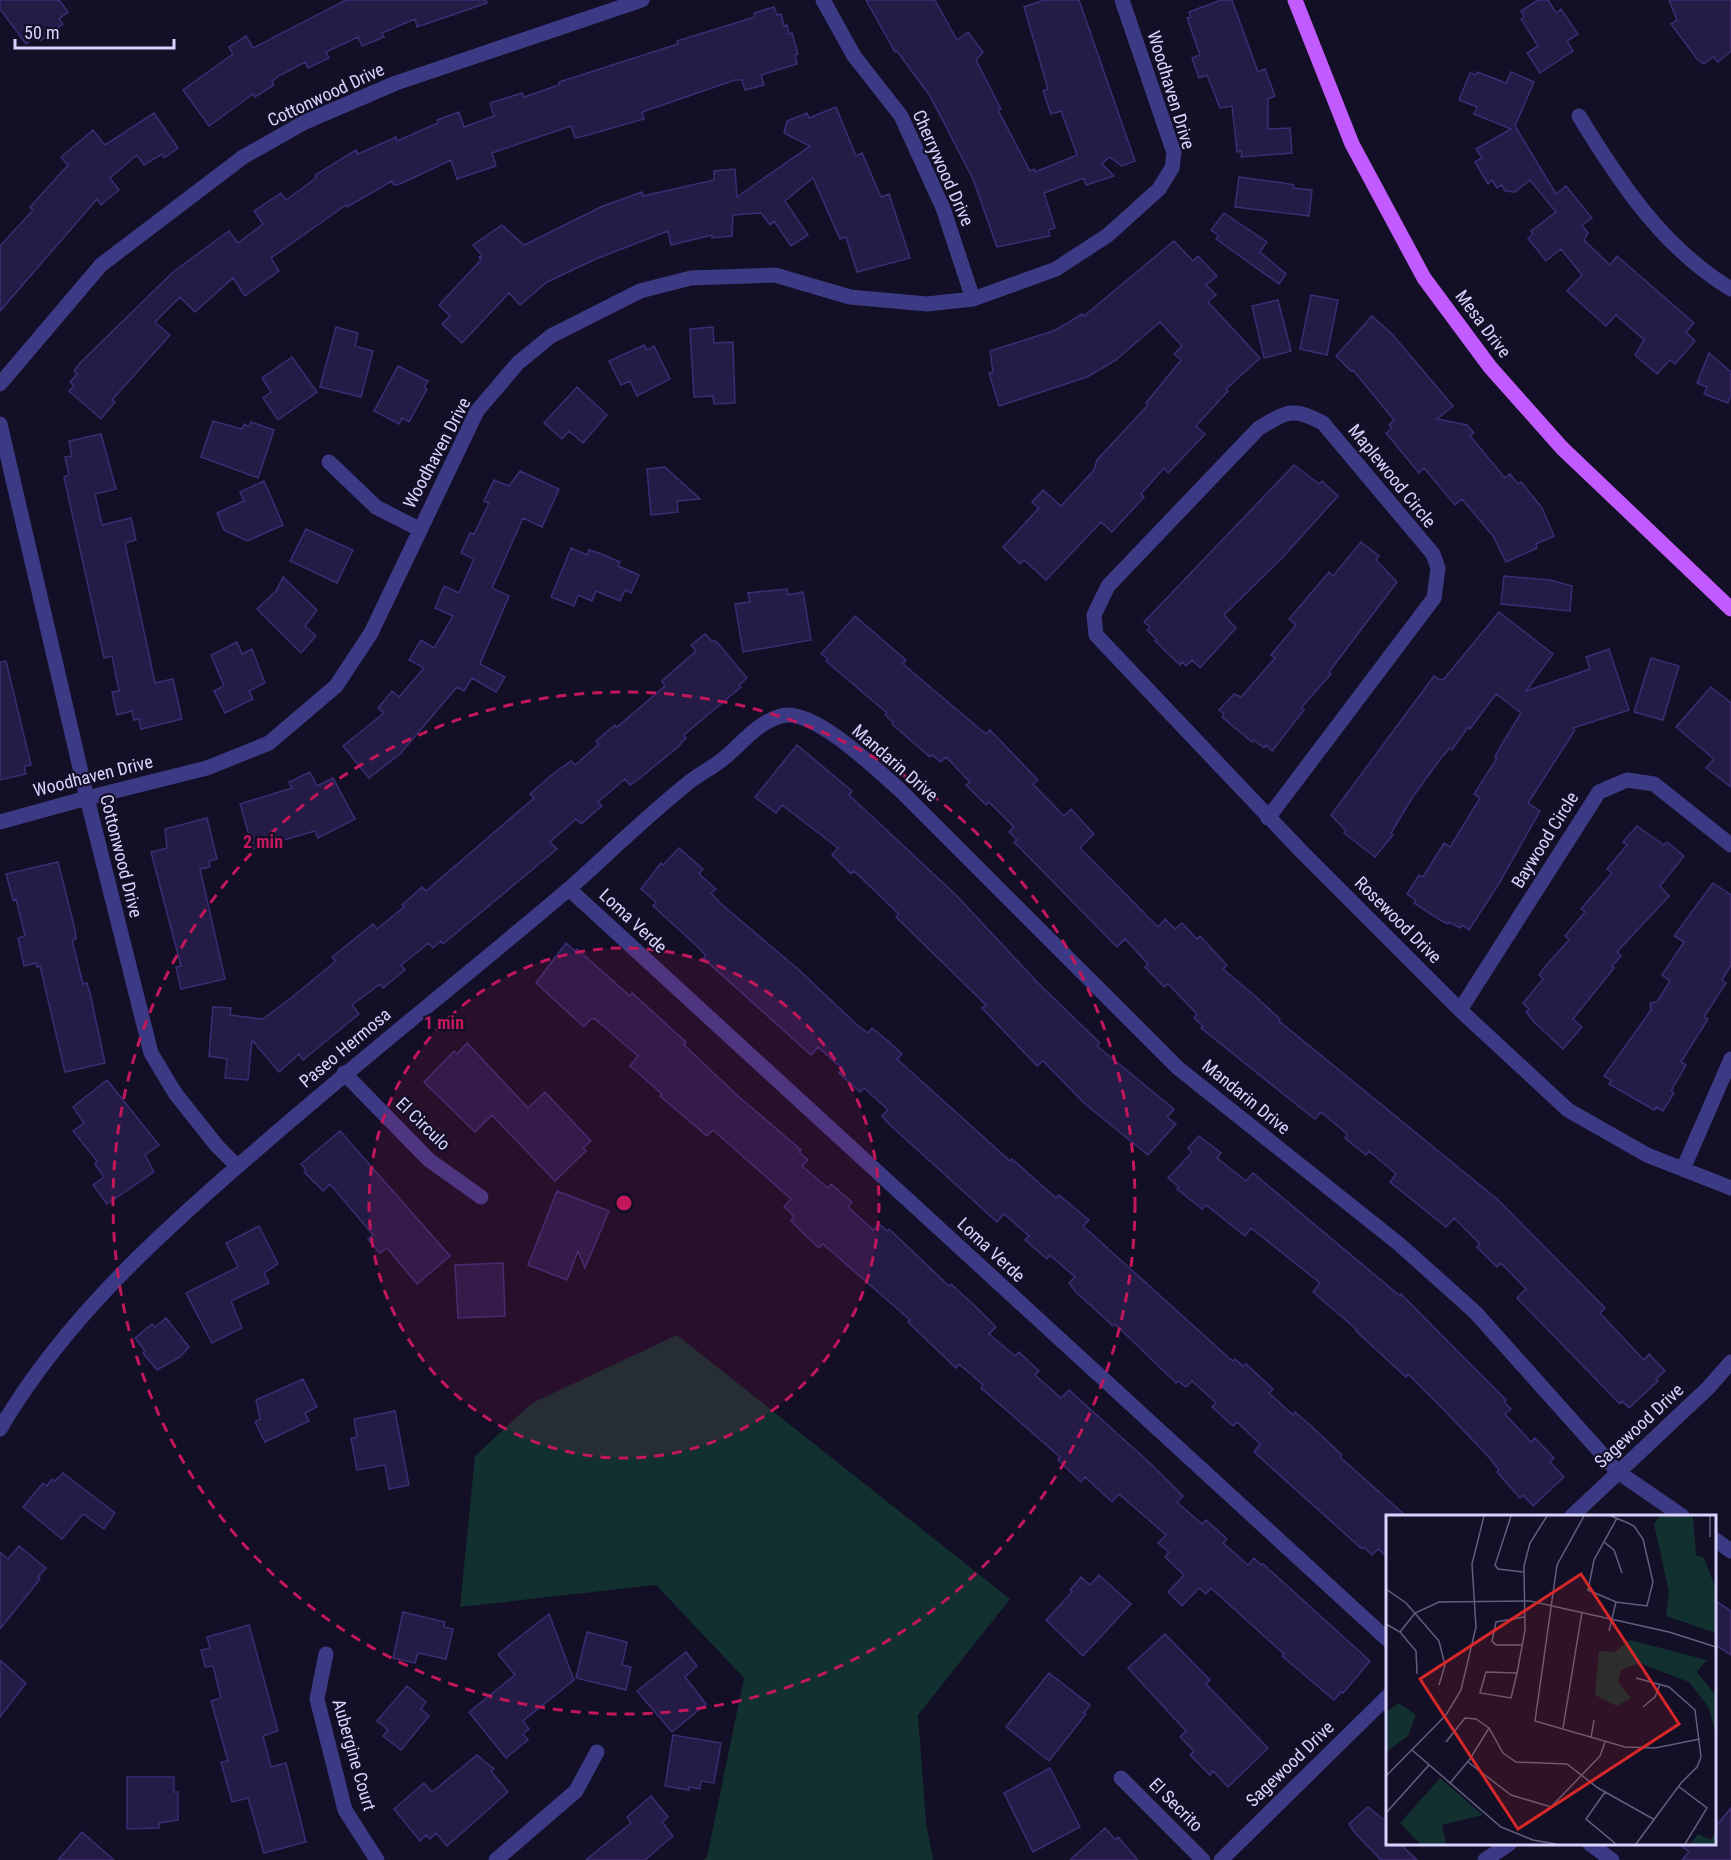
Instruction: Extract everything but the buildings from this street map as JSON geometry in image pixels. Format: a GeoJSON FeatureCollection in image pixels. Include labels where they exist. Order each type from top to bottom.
{"type":"FeatureCollection","features":[{"type":"Feature","properties":{"kind":"main road","name":"Mesa Drive"},"geometry":{"type":"LineString","coordinates":[[1295,0],[1352,144],[1424,278],[1490,367],[1562,448],[1731,609]]}},
{"type":"Feature","properties":{"kind":"street","name":"Cottonwood Drive"},"geometry":{"type":"LineString","coordinates":[[0,384],[101,265],[243,157],[305,122],[396,83],[642,0]]}},
{"type":"Feature","properties":{"kind":"street","name":"Cherrywood Drive"},"geometry":{"type":"LineString","coordinates":[[823,0],[854,56],[901,116],[943,208],[973,298]]}},
{"type":"Feature","properties":{"kind":"street","name":"Woodhaven Drive"},"geometry":{"type":"LineString","coordinates":[[0,822],[207,768],[269,743],[336,686],[371,633],[477,411],[518,363],[551,336],[640,291],[691,278],[775,276],[850,297],[927,304],[973,298],[1056,269],[1108,235],[1159,189],[1172,168],[1174,153],[1122,0]]}},
{"type":"Feature","properties":{"kind":"street"},"geometry":{"type":"LineString","coordinates":[[1579,116],[1618,179],[1651,222],[1711,277],[1731,289]]}},
{"type":"Feature","properties":{"kind":"street","name":"Maplewood Circle"},"geometry":{"type":"LineString","coordinates":[[1094,615],[1108,586],[1259,428],[1282,415],[1302,412],[1323,423],[1433,554],[1438,568],[1434,598],[1268,818]]}},
{"type":"Feature","properties":{"kind":"street","name":"Cottonwood Drive"},"geometry":{"type":"LineString","coordinates":[[0,424],[87,798],[151,1053],[175,1093],[217,1146],[237,1166]]}},
{"type":"Feature","properties":{"kind":"street"},"geometry":{"type":"LineString","coordinates":[[329,462],[376,507],[419,529]]}},
{"type":"Feature","properties":{"kind":"street","name":"Rosewood Drive"},"geometry":{"type":"LineString","coordinates":[[1094,615],[1096,635],[1268,818],[1460,1010],[1568,1110],[1647,1155],[1731,1188]]}},
{"type":"Feature","properties":{"kind":"street","name":"Paseo Hermosa"},"geometry":{"type":"LineString","coordinates":[[0,1429],[16,1402],[94,1303],[154,1239],[344,1073],[569,889],[689,783],[723,759],[760,726],[784,714]]}},
{"type":"Feature","properties":{"kind":"street","name":"Mandarin Drive"},"geometry":{"type":"LineString","coordinates":[[784,714],[807,718],[853,748],[901,790],[1178,1068],[1399,1244],[1475,1312],[1618,1472],[1681,1515]]}},
{"type":"Feature","properties":{"kind":"street","name":"Baywood Circle"},"geometry":{"type":"LineString","coordinates":[[1460,1010],[1599,792],[1627,780],[1654,784],[1731,845]]}},
{"type":"Feature","properties":{"kind":"street","name":"Loma Verde"},"geometry":{"type":"LineString","coordinates":[[569,889],[1386,1638]]}},
{"type":"Feature","properties":{"kind":"street"},"geometry":{"type":"LineString","coordinates":[[1683,1168],[1731,1059]]}},
{"type":"Feature","properties":{"kind":"street","name":"El Circulo"},"geometry":{"type":"LineString","coordinates":[[344,1073],[429,1160],[481,1197]]}},
{"type":"Feature","properties":{"kind":"street","name":"Sagewood Drive"},"geometry":{"type":"LineString","coordinates":[[1573,1515],[1708,1388],[1731,1362]]}},
{"type":"Feature","properties":{"kind":"street"},"geometry":{"type":"LineString","coordinates":[[1716,1540],[1731,1551]]}},
{"type":"Feature","properties":{"kind":"street","name":"Aubergine Court"},"geometry":{"type":"LineString","coordinates":[[326,1654],[317,1699],[345,1810],[377,1860]]}},
{"type":"Feature","properties":{"kind":"street","name":"Sagewood Drive"},"geometry":{"type":"LineString","coordinates":[[1221,1860],[1386,1698]]}},
{"type":"Feature","properties":{"kind":"street"},"geometry":{"type":"LineString","coordinates":[[496,1860],[576,1791],[597,1752]]}},
{"type":"Feature","properties":{"kind":"street","name":"El Secrito"},"geometry":{"type":"LineString","coordinates":[[1121,1778],[1203,1860]]}},
{"type":"Feature","properties":{"kind":"street"},"geometry":{"type":"LineString","coordinates":[[1485,1860],[1508,1845]]}},
{"type":"Feature","properties":{"kind":"street"},"geometry":{"type":"LineString","coordinates":[[1591,1845],[1612,1860]]}},
{"type":"Feature","properties":{"kind":"green space"},"geometry":{"type":"Polygon","coordinates":[[[677,1335],[1010,1599],[918,1715],[926,1822],[933,1860],[703,1860],[707,1857],[744,1678],[656,1585],[460,1607],[475,1456],[532,1403],[677,1335]]]}}]}
